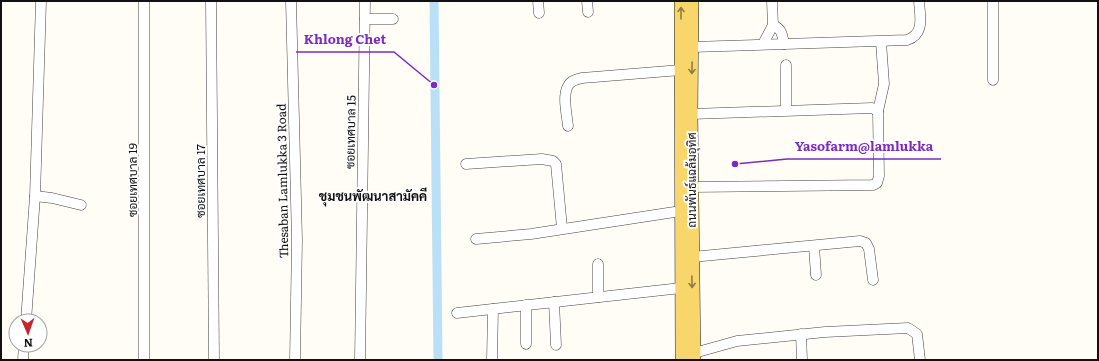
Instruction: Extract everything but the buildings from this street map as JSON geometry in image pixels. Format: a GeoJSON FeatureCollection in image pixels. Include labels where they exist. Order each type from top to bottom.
{"type":"FeatureCollection","features":[{"type":"Feature","properties":{"kind":"main road","name":"ถนนพันธ์แฉล้มอุทิศ"},"geometry":{"type":"LineString","coordinates":[[681,1],[682,360]]}},
{"type":"Feature","properties":{"kind":"main road","name":"ถนนพันธ์แฉล้มอุทิศ"},"geometry":{"type":"LineString","coordinates":[[692,1],[691,187],[694,356]]}},
{"type":"Feature","properties":{"kind":"street"},"geometry":{"type":"LineString","coordinates":[[27,313],[35,196],[41,1]]}},
{"type":"Feature","properties":{"kind":"street","name":"ซอยเทศบาล 19"},"geometry":{"type":"LineString","coordinates":[[144,1],[144,360]]}},
{"type":"Feature","properties":{"kind":"street","name":"ซอยเทศบาล 17"},"geometry":{"type":"LineString","coordinates":[[211,1],[214,360]]}},
{"type":"Feature","properties":{"kind":"street","name":"Thesaban Lamlukka 3 Road"},"geometry":{"type":"LineString","coordinates":[[291,1],[297,240],[295,360]]}},
{"type":"Feature","properties":{"kind":"street","name":"ซอยเทศบาล 15"},"geometry":{"type":"LineString","coordinates":[[360,360],[365,1]]}},
{"type":"Feature","properties":{"kind":"street"},"geometry":{"type":"LineString","coordinates":[[538,1],[539,13]]}},
{"type":"Feature","properties":{"kind":"street"},"geometry":{"type":"LineString","coordinates":[[587,1],[588,12]]}},
{"type":"Feature","properties":{"kind":"street"},"geometry":{"type":"LineString","coordinates":[[763,44],[773,25],[772,1]]}},
{"type":"Feature","properties":{"kind":"street"},"geometry":{"type":"LineString","coordinates":[[692,47],[907,40],[916,36],[920,23],[919,1]]}},
{"type":"Feature","properties":{"kind":"street"},"geometry":{"type":"LineString","coordinates":[[993,1],[993,80]]}},
{"type":"Feature","properties":{"kind":"street"},"geometry":{"type":"LineString","coordinates":[[365,19],[393,19]]}},
{"type":"Feature","properties":{"kind":"street"},"geometry":{"type":"LineString","coordinates":[[773,25],[779,28],[782,32],[784,44]]}},
{"type":"Feature","properties":{"kind":"street"},"geometry":{"type":"LineString","coordinates":[[691,187],[873,185],[877,183],[879,176],[878,111],[884,84],[881,42]]}},
{"type":"Feature","properties":{"kind":"street"},"geometry":{"type":"LineString","coordinates":[[786,65],[786,110]]}},
{"type":"Feature","properties":{"kind":"street"},"geometry":{"type":"LineString","coordinates":[[568,126],[566,94],[568,85],[573,81],[582,78],[681,70]]}},
{"type":"Feature","properties":{"kind":"street"},"geometry":{"type":"LineString","coordinates":[[691,114],[872,108],[878,111]]}},
{"type":"Feature","properties":{"kind":"street"},"geometry":{"type":"LineString","coordinates":[[466,164],[542,159],[553,161],[556,164],[562,228]]}},
{"type":"Feature","properties":{"kind":"street"},"geometry":{"type":"LineString","coordinates":[[35,196],[52,198],[81,205]]}},
{"type":"Feature","properties":{"kind":"street"},"geometry":{"type":"LineString","coordinates":[[476,239],[531,234],[562,228],[681,211]]}},
{"type":"Feature","properties":{"kind":"street"},"geometry":{"type":"LineString","coordinates":[[692,257],[860,241],[866,243],[869,249],[873,280]]}},
{"type":"Feature","properties":{"kind":"street"},"geometry":{"type":"LineString","coordinates":[[814,246],[816,275]]}},
{"type":"Feature","properties":{"kind":"street"},"geometry":{"type":"LineString","coordinates":[[598,264],[598,297]]}},
{"type":"Feature","properties":{"kind":"street"},"geometry":{"type":"LineString","coordinates":[[457,313],[681,288]]}},
{"type":"Feature","properties":{"kind":"street"},"geometry":{"type":"LineString","coordinates":[[554,302],[556,345]]}},
{"type":"Feature","properties":{"kind":"street"},"geometry":{"type":"LineString","coordinates":[[526,305],[526,344]]}},
{"type":"Feature","properties":{"kind":"street"},"geometry":{"type":"LineString","coordinates":[[492,360],[493,309]]}},
{"type":"Feature","properties":{"kind":"street"},"geometry":{"type":"LineString","coordinates":[[694,356],[737,341],[800,334],[908,328],[917,334],[920,360]]}},
{"type":"Feature","properties":{"kind":"street"},"geometry":{"type":"LineString","coordinates":[[800,334],[802,360]]}},
{"type":"Feature","properties":{"kind":"waterway"},"geometry":{"type":"LineString","coordinates":[[434,1],[438,360]]}},
{"type":"Feature","properties":{"kind":"place","name":"Khlong Chet"},"geometry":{"type":"Point","coordinates":[434,85]}},
{"type":"Feature","properties":{"kind":"place","name":"Yasofarm@lamlukka"},"geometry":{"type":"Point","coordinates":[735,164]}},
{"type":"Feature","properties":{"kind":"district","name":"ชุมชนพัฒนาสามัคคี"},"geometry":{"type":"Point","coordinates":[373,195]}}]}
